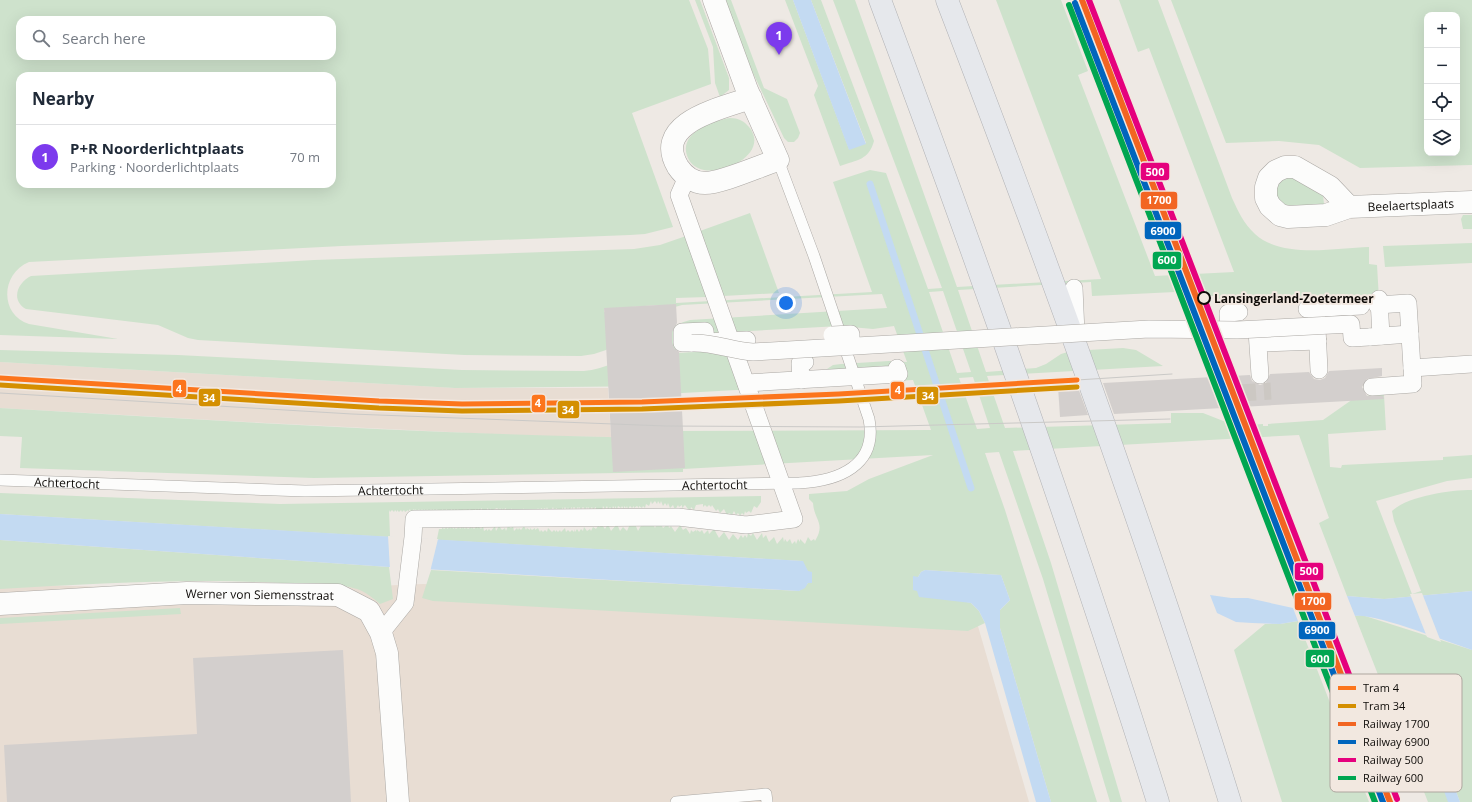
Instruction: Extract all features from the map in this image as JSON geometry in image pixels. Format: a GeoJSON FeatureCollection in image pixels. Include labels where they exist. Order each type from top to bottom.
{"type":"FeatureCollection","features":[{"type":"Feature","properties":{"kind":"highway"},"geometry":{"type":"LineString","coordinates":[[880,0],[1025,402],[1087,579],[1158,802]]}},
{"type":"Feature","properties":{"kind":"highway"},"geometry":{"type":"LineString","coordinates":[[947,0],[1048,267],[1190,676],[1237,802]]}},
{"type":"Feature","properties":{"kind":"highway"},"geometry":{"type":"LineString","coordinates":[[1190,676],[1230,802]]}},
{"type":"Feature","properties":{"kind":"street"},"geometry":{"type":"LineString","coordinates":[[714,0],[751,98],[778,160],[713,182],[701,183],[687,177],[677,166],[673,156],[673,142],[678,130],[692,120],[751,98]]}},
{"type":"Feature","properties":{"kind":"street"},"geometry":{"type":"LineString","coordinates":[[381,633],[405,604],[410,571],[414,519],[678,517],[746,525],[794,519],[746,383],[739,340],[679,195],[687,177]]}},
{"type":"Feature","properties":{"kind":"street","name":"Beelaertsplaats"},"geometry":{"type":"LineString","coordinates":[[1349,207],[1472,202]]}},
{"type":"Feature","properties":{"kind":"street"},"geometry":{"type":"LineString","coordinates":[[1074,288],[1076,333]]}},
{"type":"Feature","properties":{"kind":"street"},"geometry":{"type":"LineString","coordinates":[[1374,303],[1375,336]]}},
{"type":"Feature","properties":{"kind":"street"},"geometry":{"type":"LineString","coordinates":[[1319,370],[1318,341],[1311,308],[1374,303],[1408,303],[1413,384],[1372,387]]}},
{"type":"Feature","properties":{"kind":"street"},"geometry":{"type":"LineString","coordinates":[[1229,330],[1228,313],[1239,312]]}},
{"type":"Feature","properties":{"kind":"street"},"geometry":{"type":"LineString","coordinates":[[1259,336],[1351,324],[1352,338],[1410,334]]}},
{"type":"Feature","properties":{"kind":"street"},"geometry":{"type":"LineString","coordinates":[[739,340],[706,342],[705,331],[682,332],[682,343],[707,343],[739,351],[753,352],[1149,329],[1229,330],[1259,336],[1318,341]]}},
{"type":"Feature","properties":{"kind":"street"},"geometry":{"type":"LineString","coordinates":[[832,335],[851,334],[851,346]]}},
{"type":"Feature","properties":{"kind":"street"},"geometry":{"type":"LineString","coordinates":[[1259,336],[1260,375]]}},
{"type":"Feature","properties":{"kind":"street"},"geometry":{"type":"LineString","coordinates":[[801,380],[800,363],[805,362]]}},
{"type":"Feature","properties":{"kind":"street"},"geometry":{"type":"LineString","coordinates":[[1412,368],[1472,364]]}},
{"type":"Feature","properties":{"kind":"street"},"geometry":{"type":"LineString","coordinates":[[746,383],[899,374],[897,368]]}},
{"type":"Feature","properties":{"kind":"street","name":"Werner von Siemensstraat"},"geometry":{"type":"LineString","coordinates":[[0,604],[187,593],[338,595],[370,611],[381,633],[387,653],[398,802]]}},
{"type":"Feature","properties":{"kind":"lane","name":"Achtertocht"},"geometry":{"type":"LineString","coordinates":[[0,480],[305,491],[781,483],[807,482],[836,477],[850,469],[865,454],[870,440],[870,427],[855,377],[814,256],[778,160]]}},
{"type":"Feature","properties":{"kind":"lane"},"geometry":{"type":"LineString","coordinates":[[676,802],[766,794],[766,802]]}},
{"type":"Feature","properties":{"kind":"shaded area"},"geometry":{"type":"Polygon","coordinates":[[[0,362],[455,388],[608,388],[611,437],[530,436],[0,408],[0,362]]]}},
{"type":"Feature","properties":{"kind":"shaded area"},"geometry":{"type":"Polygon","coordinates":[[[0,584],[259,591],[423,584],[973,609],[1029,802],[0,802],[0,584]]]}},
{"type":"Feature","properties":{"kind":"green space"},"geometry":{"type":"Polygon","coordinates":[[[0,0],[689,0],[708,49],[711,84],[632,113],[673,227],[645,234],[630,235],[342,246],[29,262],[19,268],[13,275],[7,294],[9,304],[19,319],[29,324],[118,339],[0,335],[0,0]]]}},
{"type":"Feature","properties":{"kind":"green space"},"geometry":{"type":"Polygon","coordinates":[[[695,0],[700,0],[729,78],[729,90],[720,97],[715,83],[713,47],[695,0]]]}},
{"type":"Feature","properties":{"kind":"green space"},"geometry":{"type":"Polygon","coordinates":[[[725,0],[731,0],[764,88],[787,99],[800,133],[794,142],[788,142],[784,138],[752,71],[725,0]]]}},
{"type":"Feature","properties":{"kind":"green space"},"geometry":{"type":"Polygon","coordinates":[[[785,0],[793,0],[849,149],[866,143],[811,0],[821,0],[874,141],[866,156],[840,166],[814,95],[818,86],[785,0]]]}},
{"type":"Feature","properties":{"kind":"green space"},"geometry":{"type":"Polygon","coordinates":[[[833,0],[855,0],[957,287],[1101,279],[996,0],[1061,0],[1088,71],[1078,75],[1155,276],[1234,272],[1149,48],[1138,52],[1119,0],[1158,0],[1232,198],[1244,222],[1255,234],[1266,242],[1279,247],[1325,250],[1369,247],[1369,264],[1377,265],[1379,299],[1359,297],[1236,304],[1196,291],[1092,296],[1091,282],[958,290],[986,372],[1036,368],[1046,364],[1061,354],[1071,351],[1123,348],[1136,350],[1163,366],[987,376],[1005,428],[1171,423],[1171,413],[1203,413],[1236,426],[1263,424],[1263,426],[1268,426],[1268,424],[1323,420],[1353,399],[1363,396],[1384,395],[1386,430],[1328,434],[1330,467],[1341,468],[1342,465],[1443,460],[1443,457],[1472,455],[1472,478],[1447,481],[1376,501],[1412,594],[1421,591],[1394,521],[1392,511],[1408,501],[1430,495],[1452,491],[1472,490],[1472,591],[1384,599],[1347,596],[1319,523],[1329,518],[1299,435],[1013,451],[1051,563],[1122,802],[1110,802],[1043,579],[999,452],[985,453],[1005,510],[1097,802],[1051,802],[1000,628],[1000,610],[1010,600],[1001,575],[925,570],[921,572],[918,577],[913,577],[958,600],[971,603],[979,611],[985,623],[968,631],[433,601],[422,598],[431,570],[799,591],[808,583],[812,583],[812,572],[808,572],[802,561],[437,539],[439,529],[442,529],[442,527],[444,529],[450,527],[451,529],[451,527],[454,529],[454,527],[456,529],[459,527],[460,529],[462,527],[463,529],[463,527],[465,529],[466,527],[468,529],[471,527],[472,529],[472,527],[474,529],[477,526],[477,529],[478,526],[481,529],[483,526],[484,531],[489,529],[491,531],[495,526],[496,531],[499,526],[502,530],[505,528],[506,531],[508,526],[511,528],[513,526],[514,531],[517,528],[518,530],[519,528],[521,530],[524,526],[526,530],[527,528],[532,530],[535,528],[535,530],[538,528],[540,532],[541,530],[543,532],[545,530],[547,532],[548,528],[552,532],[554,530],[556,532],[556,530],[558,532],[560,530],[561,532],[565,528],[566,532],[568,530],[570,532],[572,530],[574,532],[575,529],[575,532],[577,529],[579,532],[581,529],[583,531],[584,527],[587,531],[590,529],[591,531],[593,527],[596,529],[599,524],[599,527],[602,525],[605,529],[608,524],[611,531],[617,524],[620,531],[623,527],[627,531],[630,524],[633,526],[635,524],[638,531],[642,524],[647,526],[648,524],[650,526],[653,524],[655,528],[657,524],[660,526],[661,524],[663,528],[668,524],[669,528],[671,526],[675,532],[680,525],[683,530],[686,528],[690,534],[691,530],[693,532],[696,530],[696,532],[697,530],[700,532],[702,530],[704,534],[708,530],[709,534],[714,529],[719,538],[724,532],[729,540],[733,534],[738,540],[741,535],[743,538],[745,535],[747,538],[748,533],[751,536],[753,533],[757,540],[762,533],[763,538],[766,535],[769,542],[774,537],[777,544],[783,537],[784,542],[785,539],[787,542],[790,539],[792,544],[795,541],[796,544],[798,539],[800,542],[800,539],[805,544],[808,537],[811,541],[814,539],[815,541],[819,530],[813,503],[809,499],[809,494],[847,491],[869,479],[933,455],[683,469],[683,472],[314,478],[20,468],[22,437],[0,436],[0,408],[416,431],[667,438],[666,431],[931,430],[913,380],[664,394],[663,386],[455,388],[0,362],[0,350],[178,355],[462,370],[584,371],[613,363],[663,332],[690,320],[887,308],[882,294],[682,305],[675,307],[606,350],[594,354],[581,356],[464,355],[198,340],[188,338],[158,325],[26,309],[18,301],[17,296],[22,282],[31,276],[314,260],[634,249],[660,245],[686,236],[707,297],[676,298],[676,303],[872,292],[833,182],[870,170],[886,173],[928,289],[942,288],[833,0]],[[943,291],[929,292],[934,306],[957,373],[971,372],[943,291]],[[658,305],[604,309],[604,312],[659,309],[658,305]],[[840,326],[675,335],[676,353],[715,352],[723,354],[736,361],[752,377],[824,371],[833,365],[841,364],[889,361],[907,362],[894,326],[873,329],[840,326]],[[973,377],[959,378],[977,429],[990,428],[973,377]]]}},
{"type":"Feature","properties":{"kind":"green space"},"geometry":{"type":"Polygon","coordinates":[[[1171,0],[1472,0],[1472,165],[1360,168],[1319,145],[1279,141],[1226,143],[1171,0]]]}},
{"type":"Feature","properties":{"kind":"green space"},"geometry":{"type":"Polygon","coordinates":[[[730,118],[741,120],[749,127],[754,138],[752,149],[745,158],[734,165],[721,169],[708,170],[697,168],[689,160],[686,151],[687,143],[691,136],[697,130],[705,126],[730,118]]]}},
{"type":"Feature","properties":{"kind":"green space"},"geometry":{"type":"Polygon","coordinates":[[[1291,177],[1323,195],[1324,204],[1297,206],[1281,203],[1276,198],[1275,191],[1280,180],[1291,177]]]}},
{"type":"Feature","properties":{"kind":"green space"},"geometry":{"type":"Polygon","coordinates":[[[750,213],[779,293],[723,296],[700,231],[750,213]]]}},
{"type":"Feature","properties":{"kind":"green space"},"geometry":{"type":"Polygon","coordinates":[[[1463,215],[1472,215],[1472,229],[1463,229],[1461,219],[1463,215]]]}},
{"type":"Feature","properties":{"kind":"green space"},"geometry":{"type":"Polygon","coordinates":[[[1472,243],[1472,263],[1385,267],[1383,246],[1472,243]]]}},
{"type":"Feature","properties":{"kind":"green space"},"geometry":{"type":"Polygon","coordinates":[[[0,493],[280,504],[761,496],[761,502],[757,508],[754,506],[751,513],[749,511],[746,513],[745,511],[744,515],[742,513],[740,516],[738,513],[736,515],[734,511],[732,515],[729,513],[727,515],[724,509],[720,513],[718,509],[716,511],[712,505],[711,507],[709,505],[707,507],[705,505],[703,507],[703,504],[696,505],[694,510],[691,507],[690,512],[685,505],[682,508],[682,505],[679,507],[678,505],[675,510],[673,505],[670,508],[668,503],[667,506],[665,503],[663,506],[661,501],[660,504],[658,501],[657,504],[655,501],[652,504],[651,501],[649,506],[646,504],[645,508],[643,506],[642,508],[639,506],[639,508],[637,506],[634,508],[634,506],[632,508],[630,506],[628,509],[627,506],[626,508],[624,506],[624,509],[622,506],[621,508],[618,506],[617,509],[615,506],[615,509],[613,506],[612,509],[610,507],[608,509],[607,506],[605,509],[603,506],[602,511],[600,509],[596,509],[596,507],[593,509],[592,507],[590,509],[588,507],[588,509],[587,507],[585,509],[583,507],[581,509],[579,507],[579,509],[578,507],[576,509],[574,507],[572,509],[572,507],[569,510],[568,507],[567,510],[565,507],[563,510],[563,507],[562,509],[557,508],[554,510],[553,507],[552,509],[548,510],[547,507],[546,510],[545,508],[542,510],[542,508],[539,510],[538,508],[537,510],[524,510],[524,508],[523,510],[512,510],[511,508],[511,510],[506,511],[506,508],[503,510],[502,508],[502,511],[500,508],[499,510],[497,508],[491,511],[491,508],[490,511],[487,508],[487,511],[482,511],[482,508],[479,511],[478,508],[478,511],[475,509],[475,511],[471,511],[470,509],[467,511],[466,509],[465,511],[464,509],[463,511],[459,511],[458,509],[456,511],[454,509],[454,511],[451,509],[451,511],[447,511],[447,509],[444,511],[442,509],[442,511],[438,512],[437,509],[435,511],[433,509],[433,512],[431,509],[429,512],[427,509],[426,512],[424,509],[424,512],[422,509],[420,512],[419,509],[417,512],[415,509],[415,512],[414,509],[411,512],[410,509],[408,512],[408,510],[405,512],[404,510],[402,512],[401,510],[399,512],[397,510],[397,512],[395,510],[394,512],[392,510],[390,512],[389,510],[390,536],[388,537],[0,514],[0,493]]]}},
{"type":"Feature","properties":{"kind":"green space"},"geometry":{"type":"Polygon","coordinates":[[[0,540],[389,567],[393,599],[380,604],[360,590],[339,585],[211,581],[141,582],[0,589],[0,540]]]}},
{"type":"Feature","properties":{"kind":"green space"},"geometry":{"type":"Polygon","coordinates":[[[180,608],[181,614],[0,624],[0,618],[180,608]]]}},
{"type":"Feature","properties":{"kind":"green space"},"geometry":{"type":"Polygon","coordinates":[[[1362,615],[1472,650],[1472,802],[1460,802],[1456,792],[1462,792],[1462,674],[1378,674],[1355,616],[1362,615]]]}},
{"type":"Feature","properties":{"kind":"green space"},"geometry":{"type":"Polygon","coordinates":[[[1298,621],[1330,703],[1330,792],[1365,792],[1369,802],[1282,802],[1234,650],[1265,624],[1280,624],[1298,621]]]}},
{"type":"Feature","properties":{"kind":"green space"},"geometry":{"type":"Polygon","coordinates":[[[1424,792],[1445,792],[1449,802],[1428,802],[1424,792]]]}},
{"type":"Feature","properties":{"kind":"water"},"geometry":{"type":"Polygon","coordinates":[[[793,0],[811,0],[866,144],[849,150],[793,0]]]}},
{"type":"Feature","properties":{"kind":"water"},"geometry":{"type":"Polygon","coordinates":[[[0,514],[803,561],[808,571],[812,572],[812,583],[808,583],[805,588],[799,591],[389,567],[0,540],[0,514]]]}},
{"type":"Feature","properties":{"kind":"water"},"geometry":{"type":"Polygon","coordinates":[[[925,570],[1001,575],[1010,600],[1000,610],[1000,628],[1051,802],[1036,802],[985,623],[979,611],[971,603],[919,597],[917,591],[913,590],[913,576],[918,577],[921,572],[925,570]]]}},
{"type":"Feature","properties":{"kind":"water"},"geometry":{"type":"Polygon","coordinates":[[[1472,591],[1472,650],[1394,623],[1365,616],[1355,616],[1347,596],[1384,599],[1472,591]]]}},
{"type":"Feature","properties":{"kind":"water"},"geometry":{"type":"Polygon","coordinates":[[[1210,595],[1231,598],[1248,598],[1293,608],[1298,621],[1280,624],[1236,622],[1217,613],[1210,595]]]}},
{"type":"Feature","properties":{"kind":"water"},"geometry":{"type":"Polygon","coordinates":[[[1444,792],[1456,792],[1460,802],[1448,802],[1444,792]]]}},
{"type":"Feature","properties":{"kind":"pier"},"geometry":{"type":"Polygon","coordinates":[[[388,536],[438,539],[430,572],[390,569],[388,536]]]}},
{"type":"Feature","properties":{"kind":"pier"},"geometry":{"type":"Polygon","coordinates":[[[1422,593],[1441,642],[1427,637],[1410,594],[1422,593]]]}},
{"type":"Feature","properties":{"kind":"building"},"geometry":{"type":"Polygon","coordinates":[[[676,304],[677,323],[672,332],[672,343],[674,348],[679,352],[685,468],[613,472],[604,308],[676,304]]]}},
{"type":"Feature","properties":{"kind":"building"},"geometry":{"type":"Polygon","coordinates":[[[1382,368],[1382,376],[1367,379],[1362,387],[1367,396],[1383,396],[1384,399],[1114,414],[1103,383],[1250,375],[1252,381],[1260,385],[1266,383],[1270,374],[1309,372],[1314,379],[1320,380],[1325,378],[1329,371],[1382,368]]]}},
{"type":"Feature","properties":{"kind":"building"},"geometry":{"type":"Polygon","coordinates":[[[1077,385],[1088,415],[1060,417],[1058,386],[1077,385]]]}},
{"type":"Feature","properties":{"kind":"building"},"geometry":{"type":"Polygon","coordinates":[[[343,650],[351,802],[7,802],[4,745],[197,734],[193,658],[343,650]]]}},
{"type":"Feature","properties":{"kind":"waterway"},"geometry":{"type":"LineString","coordinates":[[870,184],[971,488]]}},
{"type":"Feature","properties":{"kind":"tunnel"},"geometry":{"type":"LineString","coordinates":[[1239,393],[1271,391]]}},
{"type":"Feature","properties":{"kind":"tram line"},"geometry":{"type":"LineString","coordinates":[[1077,380],[1172,374]]}},
{"type":"Feature","properties":{"kind":"tram line","name":"4"},"geometry":{"type":"LineString","coordinates":[[0,378],[379,401],[462,404],[642,402],[839,394],[1077,380]]}},
{"type":"Feature","properties":{"kind":"tram line","name":"34"},"geometry":{"type":"LineString","coordinates":[[0,385],[379,408],[462,411],[642,409],[839,401],[1077,387]]}},
{"type":"Feature","properties":{"kind":"tram line"},"geometry":{"type":"LineString","coordinates":[[0,393],[352,414],[666,426],[860,427],[1170,419]]}},
{"type":"Feature","properties":{"kind":"rail line","name":"1700"},"geometry":{"type":"LineString","coordinates":[[1082,0],[1341,674]]}},
{"type":"Feature","properties":{"kind":"rail line","name":"500"},"geometry":{"type":"LineString","coordinates":[[1089,0],[1349,674]]}},
{"type":"Feature","properties":{"kind":"rail line","name":"6900"},"geometry":{"type":"LineString","coordinates":[[1075,3],[1334,674]]}},
{"type":"Feature","properties":{"kind":"rail line","name":"600"},"geometry":{"type":"LineString","coordinates":[[1069,5],[1330,685]]}},
{"type":"Feature","properties":{"kind":"rail line","name":"600"},"geometry":{"type":"LineString","coordinates":[[1371,792],[1375,802]]}},
{"type":"Feature","properties":{"kind":"rail line","name":"6900"},"geometry":{"type":"LineString","coordinates":[[1379,792],[1383,802]]}},
{"type":"Feature","properties":{"kind":"rail line","name":"1700"},"geometry":{"type":"LineString","coordinates":[[1386,792],[1390,802]]}},
{"type":"Feature","properties":{"kind":"rail line","name":"500"},"geometry":{"type":"LineString","coordinates":[[1394,792],[1397,799]]}},
{"type":"Feature","properties":{"kind":"place","name":"P+R Noorderlichtplaats"},"geometry":{"type":"Point","coordinates":[779,55]}},
{"type":"Feature","properties":{"kind":"place","name":"Lansingerland-Zoetermeer"},"geometry":{"type":"Point","coordinates":[1204,298]}}]}
